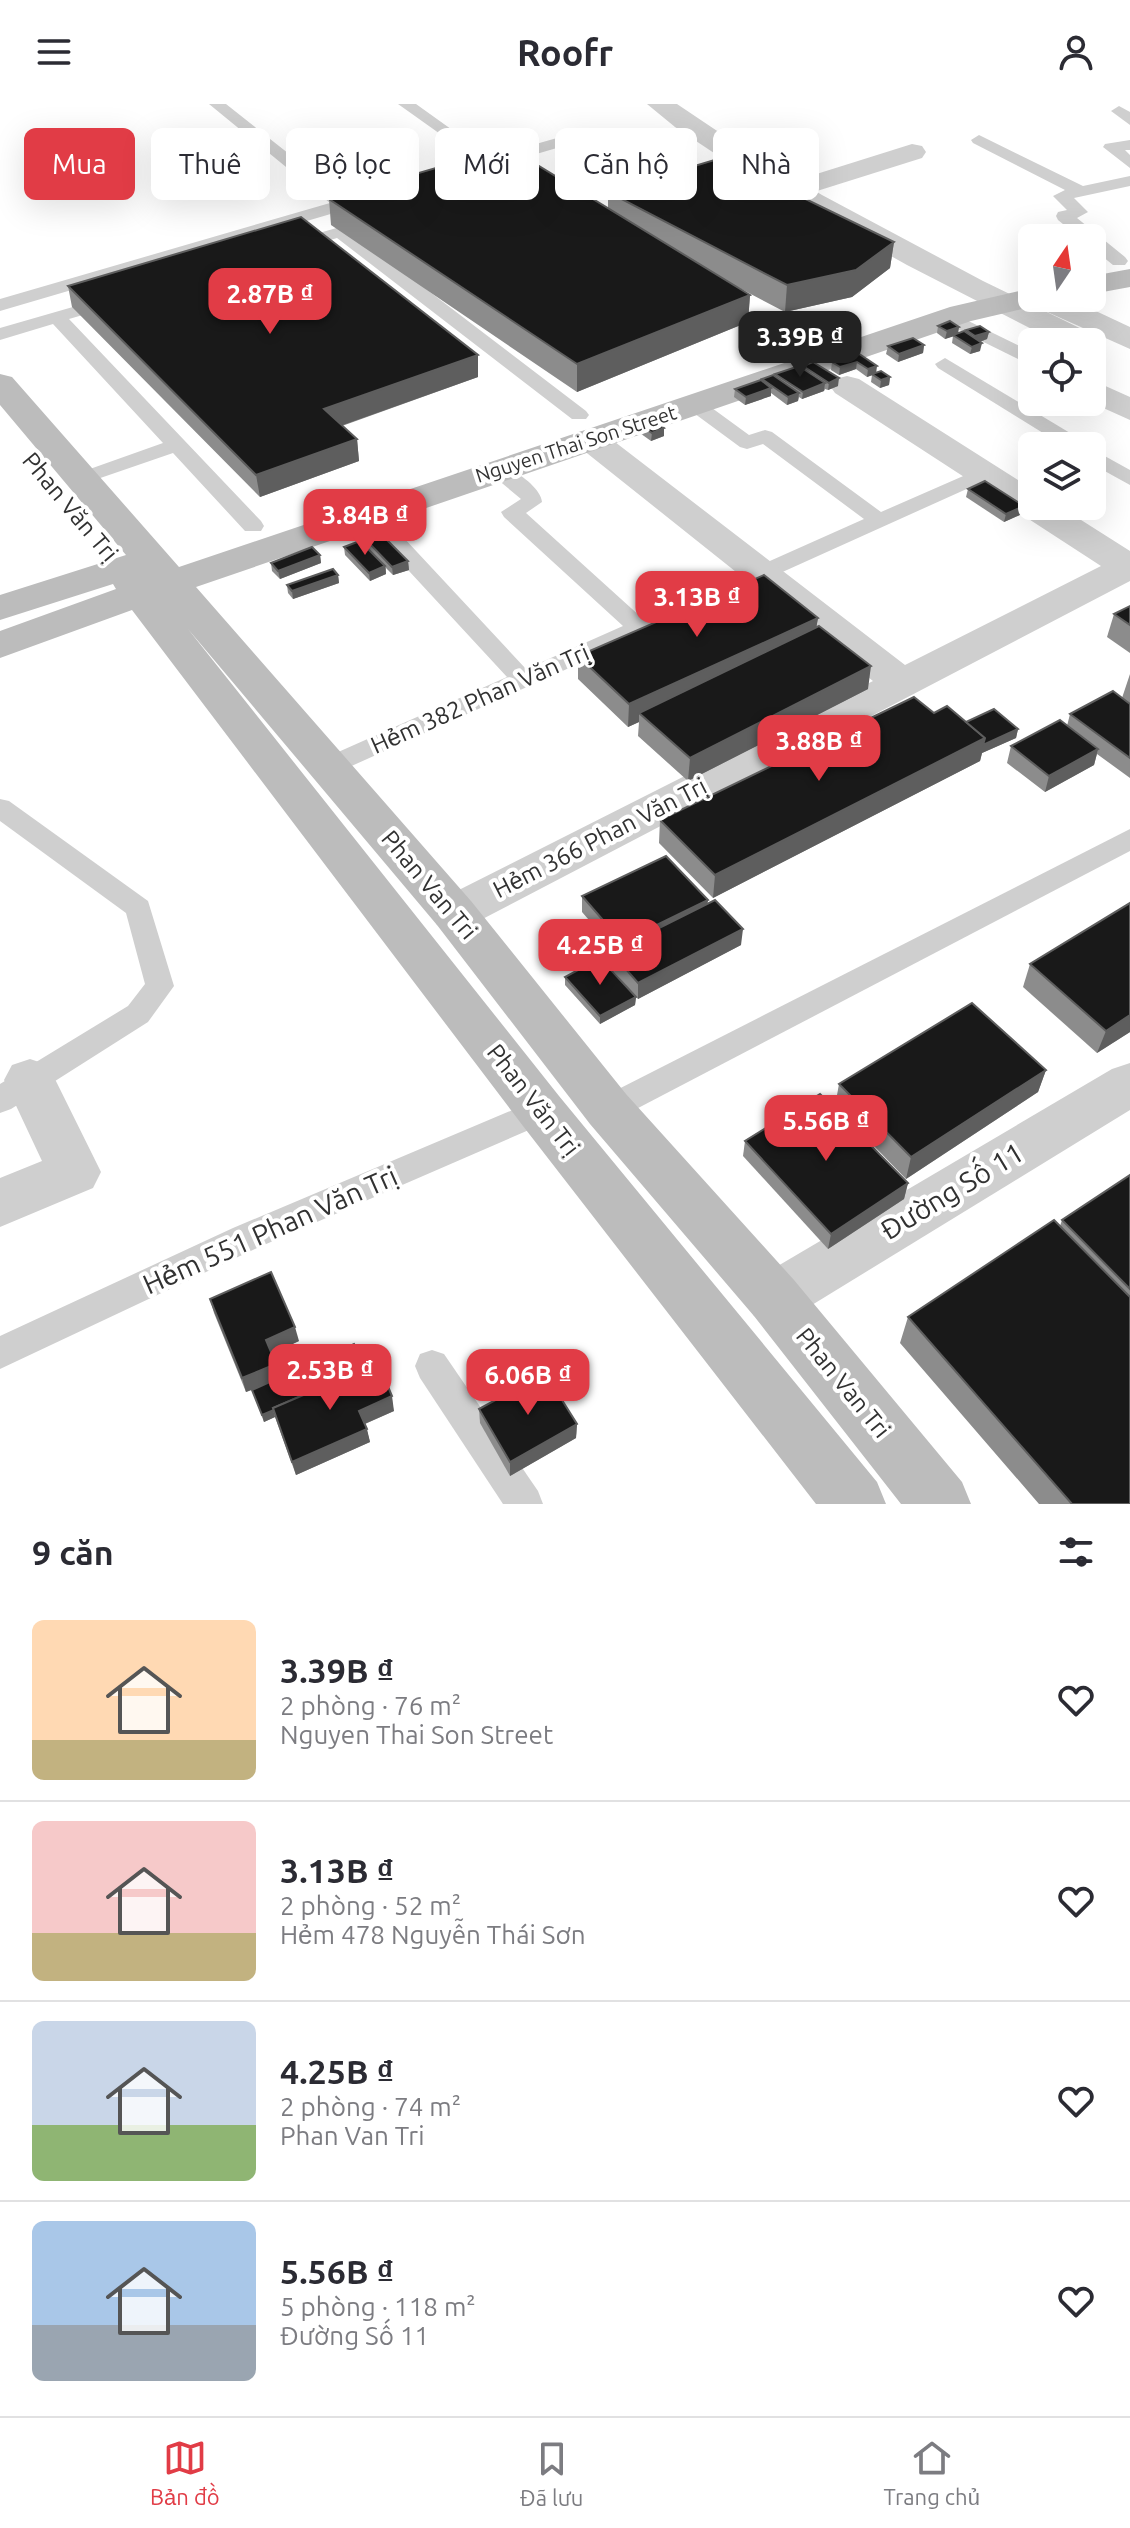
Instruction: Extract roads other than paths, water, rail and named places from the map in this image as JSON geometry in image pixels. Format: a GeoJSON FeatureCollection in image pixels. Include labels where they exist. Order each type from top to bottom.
{"type":"FeatureCollection","features":[{"type":"Feature","properties":{"kind":"main road","name":"Nguyen Thai Son Street"},"geometry":{"type":"LineString","coordinates":[[0,608],[144,576],[368,513],[498,470],[584,427],[694,404],[798,356],[950,318],[1012,290]]}},
{"type":"Feature","properties":{"kind":"main road","name":"Nguyen Thai Son Street"},"geometry":{"type":"LineString","coordinates":[[0,645],[253,526],[584,427],[1012,290]]}},
{"type":"Feature","properties":{"kind":"main road","name":"Phan Van Tri"},"geometry":{"type":"LineString","coordinates":[[0,384],[80,479],[144,576],[327,767],[454,913],[608,1109],[774,1298],[940,1504]]}},
{"type":"Feature","properties":{"kind":"main road","name":"Phan Văn Trị"},"geometry":{"type":"LineString","coordinates":[[0,422],[144,576],[216,692],[541,1111],[854,1504]]}},
{"type":"Feature","properties":{"kind":"main road"},"geometry":{"type":"LineString","coordinates":[[541,1111],[608,1109]]}},
{"type":"Feature","properties":{"kind":"main road"},"geometry":{"type":"LineString","coordinates":[[714,1328],[774,1298]]}},
{"type":"Feature","properties":{"kind":"street"},"geometry":{"type":"LineString","coordinates":[[660,104],[778,182],[1012,290]]}},
{"type":"Feature","properties":{"kind":"street"},"geometry":{"type":"LineString","coordinates":[[691,104],[729,128]]}},
{"type":"Feature","properties":{"kind":"street"},"geometry":{"type":"LineString","coordinates":[[819,182],[912,152]]}},
{"type":"Feature","properties":{"kind":"street"},"geometry":{"type":"LineString","coordinates":[[819,184],[1012,290],[1064,328]]}},
{"type":"Feature","properties":{"kind":"street"},"geometry":{"type":"LineString","coordinates":[[1073,312],[1130,339]]}},
{"type":"Feature","properties":{"kind":"street"},"geometry":{"type":"LineString","coordinates":[[1106,353],[1130,364]]}},
{"type":"Feature","properties":{"kind":"street"},"geometry":{"type":"LineString","coordinates":[[847,386],[1018,496]]}},
{"type":"Feature","properties":{"kind":"street"},"geometry":{"type":"LineString","coordinates":[[1106,397],[1130,410]]}},
{"type":"Feature","properties":{"kind":"street"},"geometry":{"type":"LineString","coordinates":[[584,427],[903,684]]}},
{"type":"Feature","properties":{"kind":"street"},"geometry":{"type":"LineString","coordinates":[[1057,520],[1129,566]]}},
{"type":"Feature","properties":{"kind":"street","name":"Hẻm 366 Phan Văn Trị"},"geometry":{"type":"LineString","coordinates":[[454,913],[1129,566]]}},
{"type":"Feature","properties":{"kind":"street"},"geometry":{"type":"LineString","coordinates":[[0,1203],[74,1172],[15,1090]]}},
{"type":"Feature","properties":{"kind":"street","name":"Đường Số 11"},"geometry":{"type":"LineString","coordinates":[[774,1298],[1125,1095]]}},
{"type":"Feature","properties":{"kind":"lane"},"geometry":{"type":"LineString","coordinates":[[217,104],[342,204]]}},
{"type":"Feature","properties":{"kind":"lane"},"geometry":{"type":"LineString","coordinates":[[406,104],[438,128]]}},
{"type":"Feature","properties":{"kind":"lane"},"geometry":{"type":"LineString","coordinates":[[979,140],[1080,191]]}},
{"type":"Feature","properties":{"kind":"lane"},"geometry":{"type":"LineString","coordinates":[[1130,145],[1111,147],[1130,163]]}},
{"type":"Feature","properties":{"kind":"lane"},"geometry":{"type":"LineString","coordinates":[[1074,224],[1064,216],[1080,212],[1061,196],[1130,181]]}},
{"type":"Feature","properties":{"kind":"lane"},"geometry":{"type":"LineString","coordinates":[[0,305],[357,200]]}},
{"type":"Feature","properties":{"kind":"lane"},"geometry":{"type":"LineString","coordinates":[[280,250],[340,232],[584,427]]}},
{"type":"Feature","properties":{"kind":"lane"},"geometry":{"type":"LineString","coordinates":[[706,290],[798,356],[847,386]]}},
{"type":"Feature","properties":{"kind":"lane"},"geometry":{"type":"LineString","coordinates":[[0,334],[132,295]]}},
{"type":"Feature","properties":{"kind":"lane"},"geometry":{"type":"LineString","coordinates":[[57,318],[253,526]]}},
{"type":"Feature","properties":{"kind":"lane"},"geometry":{"type":"LineString","coordinates":[[950,318],[1018,353]]}},
{"type":"Feature","properties":{"kind":"lane"},"geometry":{"type":"LineString","coordinates":[[945,364],[1055,432]]}},
{"type":"Feature","properties":{"kind":"lane"},"geometry":{"type":"LineString","coordinates":[[694,404],[747,443],[765,436],[877,519]]}},
{"type":"Feature","properties":{"kind":"lane"},"geometry":{"type":"LineString","coordinates":[[80,479],[177,445]]}},
{"type":"Feature","properties":{"kind":"lane"},"geometry":{"type":"LineString","coordinates":[[1106,464],[1130,479]]}},
{"type":"Feature","properties":{"kind":"lane"},"geometry":{"type":"LineString","coordinates":[[498,470],[532,497],[531,502],[512,512],[639,628]]}},
{"type":"Feature","properties":{"kind":"lane","name":"Hẻm 382 Phan Văn Trị"},"geometry":{"type":"LineString","coordinates":[[327,767],[877,519],[984,474]]}},
{"type":"Feature","properties":{"kind":"lane"},"geometry":{"type":"LineString","coordinates":[[368,513],[523,680]]}},
{"type":"Feature","properties":{"kind":"lane"},"geometry":{"type":"LineString","coordinates":[[6,819],[138,908],[160,986],[138,1014],[15,1090]]}},
{"type":"Feature","properties":{"kind":"lane"},"geometry":{"type":"LineString","coordinates":[[608,1109],[1130,839]]}},
{"type":"Feature","properties":{"kind":"lane","name":"Hẻm 551 Phan Văn Trị"},"geometry":{"type":"LineString","coordinates":[[0,1353],[245,1238],[541,1111]]}},
{"type":"Feature","properties":{"kind":"lane"},"geometry":{"type":"LineString","coordinates":[[432,1366],[525,1504]]}}]}
